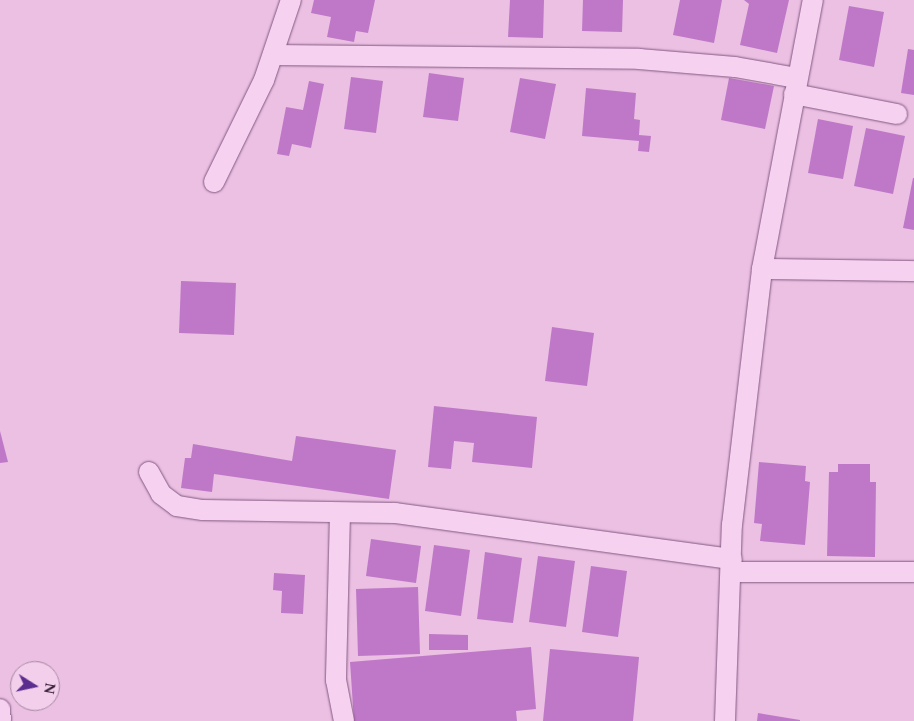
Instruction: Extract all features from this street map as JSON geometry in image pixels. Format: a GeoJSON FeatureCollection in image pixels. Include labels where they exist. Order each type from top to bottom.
{"type":"FeatureCollection","features":[{"type":"Feature","properties":{"kind":"street"},"geometry":{"type":"LineString","coordinates":[[214,182],[273,55],[291,0]]}},
{"type":"Feature","properties":{"kind":"street"},"geometry":{"type":"LineString","coordinates":[[725,721],[732,565],[762,269],[813,0]]}},
{"type":"Feature","properties":{"kind":"street"},"geometry":{"type":"LineString","coordinates":[[273,55],[639,59],[735,67],[897,114]]}},
{"type":"Feature","properties":{"kind":"street"},"geometry":{"type":"LineString","coordinates":[[762,269],[914,271]]}},
{"type":"Feature","properties":{"kind":"street"},"geometry":{"type":"LineString","coordinates":[[149,472],[161,494],[178,506],[395,514],[525,528],[732,565],[914,572]]}},
{"type":"Feature","properties":{"kind":"street"},"geometry":{"type":"LineString","coordinates":[[340,513],[336,680],[344,721]]}},
{"type":"Feature","properties":{"kind":"street"},"geometry":{"type":"LineString","coordinates":[[0,709],[1,721]]}},
{"type":"Feature","properties":{"kind":"building"},"geometry":{"type":"Polygon","coordinates":[[[314,0],[375,0],[368,33],[356,31],[354,42],[327,37],[331,17],[311,13],[314,0]]]}},
{"type":"Feature","properties":{"kind":"building"},"geometry":{"type":"Polygon","coordinates":[[[510,0],[544,0],[543,38],[508,37],[510,0]]]}},
{"type":"Feature","properties":{"kind":"building"},"geometry":{"type":"Polygon","coordinates":[[[583,0],[623,0],[622,32],[582,31],[583,0]]]}},
{"type":"Feature","properties":{"kind":"building"},"geometry":{"type":"Polygon","coordinates":[[[680,0],[722,0],[714,43],[673,35],[680,0]]]}},
{"type":"Feature","properties":{"kind":"building"},"geometry":{"type":"Polygon","coordinates":[[[744,0],[789,0],[777,53],[740,45],[749,4],[744,0]]]}},
{"type":"Feature","properties":{"kind":"building"},"geometry":{"type":"Polygon","coordinates":[[[849,6],[884,12],[874,67],[839,60],[849,6]]]}},
{"type":"Feature","properties":{"kind":"building"},"geometry":{"type":"Polygon","coordinates":[[[908,49],[914,50],[914,95],[901,93],[908,49]]]}},
{"type":"Feature","properties":{"kind":"building"},"geometry":{"type":"Polygon","coordinates":[[[429,73],[464,78],[458,121],[423,117],[429,73]]]}},
{"type":"Feature","properties":{"kind":"building"},"geometry":{"type":"Polygon","coordinates":[[[351,77],[383,81],[376,133],[344,129],[351,77]]]}},
{"type":"Feature","properties":{"kind":"building"},"geometry":{"type":"Polygon","coordinates":[[[520,78],[556,84],[545,139],[510,132],[520,78]]]}},
{"type":"Feature","properties":{"kind":"building"},"geometry":{"type":"Polygon","coordinates":[[[729,78],[774,86],[765,129],[721,120],[729,78]]]}},
{"type":"Feature","properties":{"kind":"building"},"geometry":{"type":"Polygon","coordinates":[[[309,81],[324,84],[311,148],[292,144],[289,156],[277,154],[286,107],[303,110],[309,81]]]}},
{"type":"Feature","properties":{"kind":"building"},"geometry":{"type":"Polygon","coordinates":[[[586,88],[636,93],[634,119],[640,120],[639,135],[651,136],[649,152],[638,151],[639,141],[582,136],[586,88]]]}},
{"type":"Feature","properties":{"kind":"building"},"geometry":{"type":"Polygon","coordinates":[[[818,119],[853,126],[843,179],[808,173],[818,119]]]}},
{"type":"Feature","properties":{"kind":"building"},"geometry":{"type":"Polygon","coordinates":[[[866,128],[905,136],[893,194],[854,186],[866,128]]]}},
{"type":"Feature","properties":{"kind":"building"},"geometry":{"type":"Polygon","coordinates":[[[914,178],[914,230],[903,228],[914,178]]]}},
{"type":"Feature","properties":{"kind":"building"},"geometry":{"type":"Polygon","coordinates":[[[181,281],[236,283],[234,335],[179,333],[181,281]]]}},
{"type":"Feature","properties":{"kind":"building"},"geometry":{"type":"Polygon","coordinates":[[[552,327],[594,333],[587,386],[545,381],[552,327]]]}},
{"type":"Feature","properties":{"kind":"building"},"geometry":{"type":"Polygon","coordinates":[[[434,406],[537,417],[532,468],[472,462],[474,443],[454,441],[451,469],[428,467],[434,406]]]}},
{"type":"Feature","properties":{"kind":"building"},"geometry":{"type":"Polygon","coordinates":[[[0,431],[8,462],[0,463],[0,431]]]}},
{"type":"Feature","properties":{"kind":"building"},"geometry":{"type":"Polygon","coordinates":[[[296,436],[396,450],[389,499],[214,474],[212,492],[181,488],[185,458],[191,458],[193,444],[292,461],[296,436]]]}},
{"type":"Feature","properties":{"kind":"building"},"geometry":{"type":"Polygon","coordinates":[[[759,462],[806,466],[805,481],[810,482],[805,545],[760,541],[762,524],[754,523],[759,462]]]}},
{"type":"Feature","properties":{"kind":"building"},"geometry":{"type":"Polygon","coordinates":[[[838,464],[870,464],[870,482],[876,482],[875,557],[827,556],[829,472],[838,472],[838,464]]]}},
{"type":"Feature","properties":{"kind":"building"},"geometry":{"type":"Polygon","coordinates":[[[371,539],[421,546],[416,583],[366,576],[371,539]]]}},
{"type":"Feature","properties":{"kind":"building"},"geometry":{"type":"Polygon","coordinates":[[[434,545],[470,550],[461,616],[425,611],[434,545]]]}},
{"type":"Feature","properties":{"kind":"building"},"geometry":{"type":"Polygon","coordinates":[[[485,552],[522,558],[513,623],[477,619],[485,552]]]}},
{"type":"Feature","properties":{"kind":"building"},"geometry":{"type":"Polygon","coordinates":[[[538,556],[575,561],[566,627],[529,622],[538,556]]]}},
{"type":"Feature","properties":{"kind":"building"},"geometry":{"type":"Polygon","coordinates":[[[591,566],[627,571],[618,637],[582,632],[591,566]]]}},
{"type":"Feature","properties":{"kind":"building"},"geometry":{"type":"Polygon","coordinates":[[[274,573],[305,575],[303,614],[281,613],[282,591],[273,590],[274,573]]]}},
{"type":"Feature","properties":{"kind":"building"},"geometry":{"type":"Polygon","coordinates":[[[418,587],[420,654],[358,656],[356,589],[418,587]]]}},
{"type":"Feature","properties":{"kind":"building"},"geometry":{"type":"Polygon","coordinates":[[[429,634],[468,635],[468,650],[429,650],[429,634]]]}},
{"type":"Feature","properties":{"kind":"building"},"geometry":{"type":"Polygon","coordinates":[[[531,647],[536,709],[516,711],[517,721],[354,721],[350,662],[531,647]]]}},
{"type":"Feature","properties":{"kind":"building"},"geometry":{"type":"Polygon","coordinates":[[[550,649],[639,657],[633,721],[543,721],[550,649]]]}},
{"type":"Feature","properties":{"kind":"building"},"geometry":{"type":"Polygon","coordinates":[[[758,713],[800,720],[800,721],[757,721],[758,713]]]}}]}
